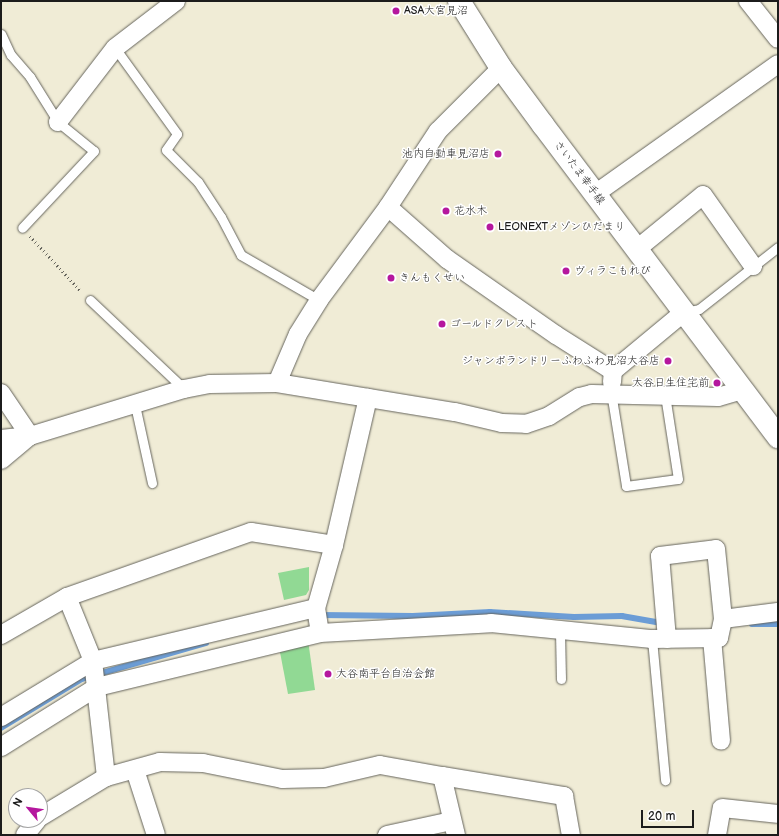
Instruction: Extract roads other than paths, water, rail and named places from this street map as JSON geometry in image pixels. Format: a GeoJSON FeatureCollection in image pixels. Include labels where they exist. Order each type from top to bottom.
{"type":"FeatureCollection","features":[{"type":"Feature","properties":{"kind":"main road","name":"さいたま幸手線"},"geometry":{"type":"LineString","coordinates":[[459,1],[501,68],[778,437]]}},
{"type":"Feature","properties":{"kind":"street"},"geometry":{"type":"LineString","coordinates":[[58,122],[115,48],[176,1]]}},
{"type":"Feature","properties":{"kind":"street"},"geometry":{"type":"LineString","coordinates":[[748,1],[778,39]]}},
{"type":"Feature","properties":{"kind":"street"},"geometry":{"type":"LineString","coordinates":[[595,194],[778,64]]}},
{"type":"Feature","properties":{"kind":"street"},"geometry":{"type":"LineString","coordinates":[[277,383],[298,334],[320,300],[388,207],[438,131],[501,68]]}},
{"type":"Feature","properties":{"kind":"street"},"geometry":{"type":"LineString","coordinates":[[637,249],[703,195],[753,266]]}},
{"type":"Feature","properties":{"kind":"street"},"geometry":{"type":"LineString","coordinates":[[388,207],[447,259],[556,336],[613,371]]}},
{"type":"Feature","properties":{"kind":"street"},"geometry":{"type":"LineString","coordinates":[[610,392],[613,371],[684,312]]}},
{"type":"Feature","properties":{"kind":"street"},"geometry":{"type":"LineString","coordinates":[[1,439],[30,436],[184,389],[217,383],[277,383],[455,412],[502,423],[526,424],[549,416],[580,397],[610,392],[718,397],[742,390]]}},
{"type":"Feature","properties":{"kind":"street"},"geometry":{"type":"LineString","coordinates":[[1,393],[30,436]]}},
{"type":"Feature","properties":{"kind":"street"},"geometry":{"type":"LineString","coordinates":[[318,618],[368,398]]}},
{"type":"Feature","properties":{"kind":"street"},"geometry":{"type":"LineString","coordinates":[[1,460],[30,436]]}},
{"type":"Feature","properties":{"kind":"street"},"geometry":{"type":"LineString","coordinates":[[1,635],[67,597],[251,532],[334,545]]}},
{"type":"Feature","properties":{"kind":"street"},"geometry":{"type":"LineString","coordinates":[[1,717],[95,673],[318,618],[491,623],[560,632],[660,639],[719,638],[723,619],[716,549],[660,556],[660,639]]}},
{"type":"Feature","properties":{"kind":"street"},"geometry":{"type":"LineString","coordinates":[[67,597],[95,673],[106,777]]}},
{"type":"Feature","properties":{"kind":"street"},"geometry":{"type":"LineString","coordinates":[[723,619],[778,612]]}},
{"type":"Feature","properties":{"kind":"street"},"geometry":{"type":"LineString","coordinates":[[1,747],[95,673],[318,618]]}},
{"type":"Feature","properties":{"kind":"street"},"geometry":{"type":"LineString","coordinates":[[712,638],[721,741]]}},
{"type":"Feature","properties":{"kind":"street"},"geometry":{"type":"LineString","coordinates":[[48,813],[106,777],[160,762],[203,763],[289,779],[324,778],[380,765],[564,796],[571,835]]}},
{"type":"Feature","properties":{"kind":"street"},"geometry":{"type":"LineString","coordinates":[[135,770],[156,835]]}},
{"type":"Feature","properties":{"kind":"street"},"geometry":{"type":"LineString","coordinates":[[387,835],[454,828],[442,776]]}},
{"type":"Feature","properties":{"kind":"street"},"geometry":{"type":"LineString","coordinates":[[716,835],[722,808],[778,814]]}},
{"type":"Feature","properties":{"kind":"lane"},"geometry":{"type":"LineString","coordinates":[[1,34],[11,55],[30,77],[58,122],[94,151],[22,228]]}},
{"type":"Feature","properties":{"kind":"lane"},"geometry":{"type":"LineString","coordinates":[[115,48],[177,134],[166,150],[198,182],[221,217],[241,255],[320,300]]}},
{"type":"Feature","properties":{"kind":"lane"},"geometry":{"type":"LineString","coordinates":[[684,312],[699,309],[778,247]]}},
{"type":"Feature","properties":{"kind":"lane"},"geometry":{"type":"LineString","coordinates":[[90,300],[184,389]]}},
{"type":"Feature","properties":{"kind":"lane"},"geometry":{"type":"LineString","coordinates":[[610,392],[626,486],[678,480],[666,395]]}},
{"type":"Feature","properties":{"kind":"lane"},"geometry":{"type":"LineString","coordinates":[[135,405],[152,483]]}},
{"type":"Feature","properties":{"kind":"lane"},"geometry":{"type":"LineString","coordinates":[[560,632],[561,679]]}},
{"type":"Feature","properties":{"kind":"lane"},"geometry":{"type":"LineString","coordinates":[[660,639],[665,780]]}},
{"type":"Feature","properties":{"kind":"waterway"},"geometry":{"type":"LineString","coordinates":[[319,615],[413,616],[490,612],[574,617],[622,616],[661,623]]}},
{"type":"Feature","properties":{"kind":"waterway"},"geometry":{"type":"LineString","coordinates":[[752,624],[778,624]]}},
{"type":"Feature","properties":{"kind":"waterway"},"geometry":{"type":"LineString","coordinates":[[1,728],[82,679],[206,643]]}},
{"type":"Feature","properties":{"kind":"place","name":"ASA大宮見沼"},"geometry":{"type":"Point","coordinates":[396,11]}},
{"type":"Feature","properties":{"kind":"place","name":"池内自動車見沼店"},"geometry":{"type":"Point","coordinates":[498,154]}},
{"type":"Feature","properties":{"kind":"place","name":"花水木"},"geometry":{"type":"Point","coordinates":[446,211]}},
{"type":"Feature","properties":{"kind":"place","name":"LEONEXTメゾンひだまり"},"geometry":{"type":"Point","coordinates":[490,227]}},
{"type":"Feature","properties":{"kind":"place","name":"ヴィラこもれび"},"geometry":{"type":"Point","coordinates":[566,271]}},
{"type":"Feature","properties":{"kind":"place","name":"きんもくせい"},"geometry":{"type":"Point","coordinates":[391,278]}},
{"type":"Feature","properties":{"kind":"place","name":"ゴールドクレスト"},"geometry":{"type":"Point","coordinates":[442,324]}},
{"type":"Feature","properties":{"kind":"place","name":"ジャンボランドリーふわふわ見沼大谷店"},"geometry":{"type":"Point","coordinates":[668,361]}},
{"type":"Feature","properties":{"kind":"place","name":"大谷日生住宅前"},"geometry":{"type":"Point","coordinates":[717,383]}},
{"type":"Feature","properties":{"kind":"place","name":"大谷南平台自治会館"},"geometry":{"type":"Point","coordinates":[328,674]}}]}
